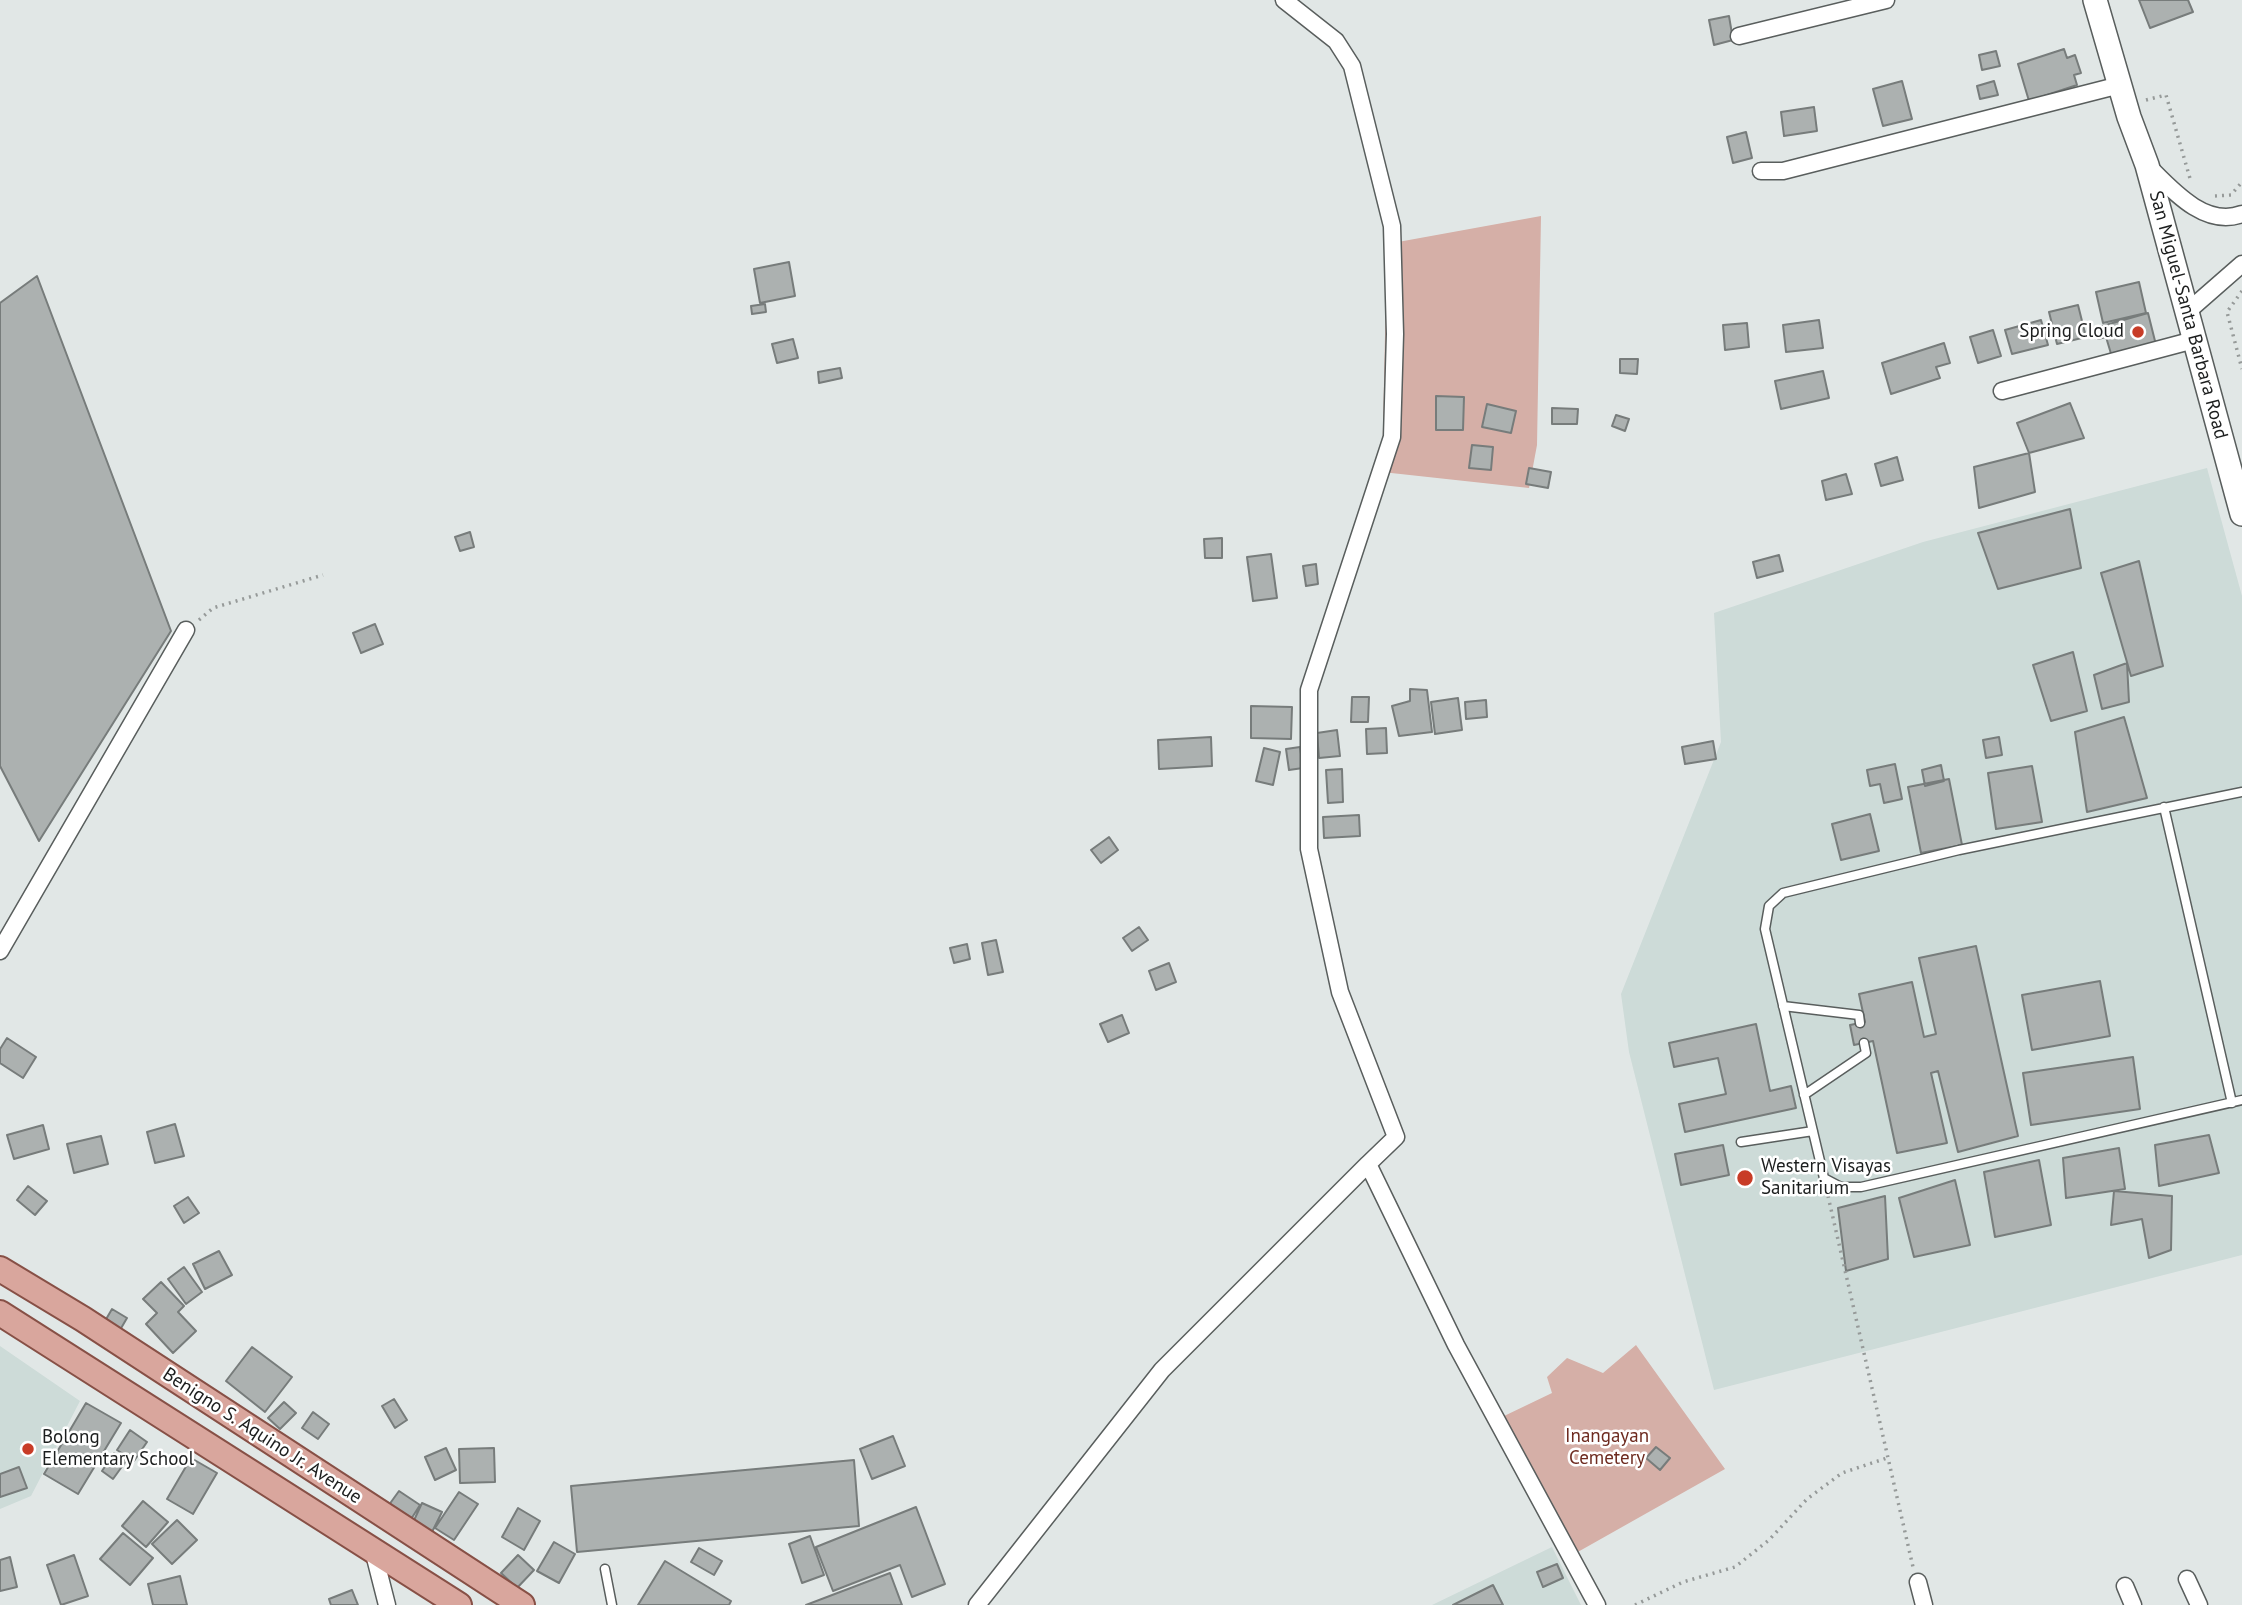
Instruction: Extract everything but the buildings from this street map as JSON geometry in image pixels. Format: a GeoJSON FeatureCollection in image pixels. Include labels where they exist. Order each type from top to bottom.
{"type":"FeatureCollection","features":[{"type":"Feature","properties":{"kind":"main road","name":"San Miguel-Santa Barbara Road"},"geometry":{"type":"LineString","coordinates":[[2095,0],[2147,165],[2242,514]]}},
{"type":"Feature","properties":{"kind":"main road","name":"Benigno S. Aquino Jr. Avenue"},"geometry":{"type":"LineString","coordinates":[[0,1269],[522,1605]]}},
{"type":"Feature","properties":{"kind":"main road","name":"Benigno S. Aquino Jr. Avenue"},"geometry":{"type":"LineString","coordinates":[[0,1313],[459,1605]]}},
{"type":"Feature","properties":{"kind":"main road"},"geometry":{"type":"LineString","coordinates":[[269,1483],[288,1453]]}},
{"type":"Feature","properties":{"kind":"street"},"geometry":{"type":"LineString","coordinates":[[977,1605],[1162,1370],[1396,1137],[1340,992],[1309,849],[1310,690],[1392,438],[1395,334],[1392,226],[1352,66],[1336,41],[1284,0]]}},
{"type":"Feature","properties":{"kind":"street"},"geometry":{"type":"LineString","coordinates":[[1739,36],[1886,0]]}},
{"type":"Feature","properties":{"kind":"street"},"geometry":{"type":"LineString","coordinates":[[1760,171],[1783,171],[2125,102]]}},
{"type":"Feature","properties":{"kind":"street"},"geometry":{"type":"LineString","coordinates":[[2147,165],[2197,210],[2228,219],[2242,214]]}},
{"type":"Feature","properties":{"kind":"street"},"geometry":{"type":"LineString","coordinates":[[2187,312],[2242,264]]}},
{"type":"Feature","properties":{"kind":"street"},"geometry":{"type":"LineString","coordinates":[[2002,391],[2194,340]]}},
{"type":"Feature","properties":{"kind":"street"},"geometry":{"type":"LineString","coordinates":[[0,951],[186,630]]}},
{"type":"Feature","properties":{"kind":"street"},"geometry":{"type":"LineString","coordinates":[[1368,1164],[1456,1345],[1597,1605]]}},
{"type":"Feature","properties":{"kind":"street"},"geometry":{"type":"LineString","coordinates":[[373,1550],[387,1605]]}},
{"type":"Feature","properties":{"kind":"street"},"geometry":{"type":"LineString","coordinates":[[2186,1579],[2199,1605]]}},
{"type":"Feature","properties":{"kind":"street"},"geometry":{"type":"LineString","coordinates":[[1918,1582],[1924,1605]]}},
{"type":"Feature","properties":{"kind":"street"},"geometry":{"type":"LineString","coordinates":[[2125,1586],[2133,1605]]}},
{"type":"Feature","properties":{"kind":"lane"},"geometry":{"type":"LineString","coordinates":[[2242,792],[1959,850],[1783,893],[1769,906],[1765,929],[1824,1178],[1841,1187],[1861,1187],[2242,1100]]}},
{"type":"Feature","properties":{"kind":"lane"},"geometry":{"type":"LineString","coordinates":[[2164,807],[2232,1103]]}},
{"type":"Feature","properties":{"kind":"lane"},"geometry":{"type":"LineString","coordinates":[[1783,1006],[1858,1015],[1860,1023]]}},
{"type":"Feature","properties":{"kind":"lane"},"geometry":{"type":"LineString","coordinates":[[1804,1095],[1866,1053],[1864,1043]]}},
{"type":"Feature","properties":{"kind":"lane"},"geometry":{"type":"LineString","coordinates":[[1741,1142],[1813,1131]]}},
{"type":"Feature","properties":{"kind":"lane"},"geometry":{"type":"LineString","coordinates":[[605,1569],[612,1605]]}},
{"type":"Feature","properties":{"kind":"path"},"geometry":{"type":"LineString","coordinates":[[2125,102],[2166,95],[2191,182],[2198,188]]}},
{"type":"Feature","properties":{"kind":"path"},"geometry":{"type":"LineString","coordinates":[[2206,194],[2220,197],[2231,195],[2242,182]]}},
{"type":"Feature","properties":{"kind":"path"},"geometry":{"type":"LineString","coordinates":[[2242,291],[2227,312],[2242,369]]}},
{"type":"Feature","properties":{"kind":"path"},"geometry":{"type":"LineString","coordinates":[[186,630],[213,607],[323,575]]}},
{"type":"Feature","properties":{"kind":"path"},"geometry":{"type":"LineString","coordinates":[[1824,1178],[1918,1582]]}},
{"type":"Feature","properties":{"kind":"path"},"geometry":{"type":"LineString","coordinates":[[1635,1605],[1683,1582],[1735,1567],[1769,1540],[1807,1499],[1842,1473],[1887,1458]]}},
{"type":"Feature","properties":{"kind":"shaded area"},"geometry":{"type":"Polygon","coordinates":[[[2207,468],[2242,596],[2242,1255],[1714,1390],[1629,1052],[1621,994],[1721,742],[1714,613],[1923,542],[2207,468]]]}},
{"type":"Feature","properties":{"kind":"shaded area","name":"Bolong Elementary School"},"geometry":{"type":"Polygon","coordinates":[[[0,1346],[80,1401],[31,1496],[0,1509],[0,1346]]]}},
{"type":"Feature","properties":{"kind":"shaded area"},"geometry":{"type":"Polygon","coordinates":[[[1552,1547],[1581,1605],[1432,1605],[1552,1547]]]}},
{"type":"Feature","properties":{"kind":"green space"},"geometry":{"type":"Polygon","coordinates":[[[1541,216],[1537,445],[1529,488],[1382,472],[1387,244],[1541,216]]]}},
{"type":"Feature","properties":{"kind":"green space","name":"Inangayan Cemetery"},"geometry":{"type":"Polygon","coordinates":[[[1636,1345],[1725,1469],[1576,1553],[1502,1417],[1552,1393],[1547,1377],[1567,1358],[1603,1373],[1636,1345]]]}},
{"type":"Feature","properties":{"kind":"place","name":"Spring Cloud"},"geometry":{"type":"Point","coordinates":[2138,332]}},
{"type":"Feature","properties":{"kind":"place","name":"Western Visayas Sanitarium"},"geometry":{"type":"Point","coordinates":[1745,1178]}},
{"type":"Feature","properties":{"kind":"place","name":"Bolong Elementary School"},"geometry":{"type":"Point","coordinates":[28,1449]}}]}
